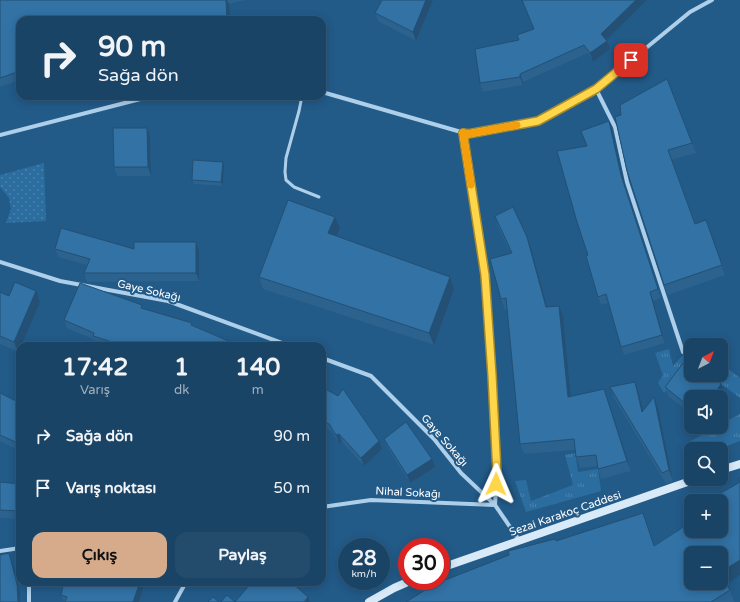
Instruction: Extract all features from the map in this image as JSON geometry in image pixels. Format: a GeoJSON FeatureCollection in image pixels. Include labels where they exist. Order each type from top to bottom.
{"type":"FeatureCollection","features":[{"type":"Feature","properties":{"kind":"street"},"geometry":{"type":"LineString","coordinates":[[326,93],[468,134],[538,121],[596,89],[690,12],[712,0]]}},
{"type":"Feature","properties":{"kind":"street"},"geometry":{"type":"LineString","coordinates":[[596,89],[615,127],[627,182],[683,352]]}},
{"type":"Feature","properties":{"kind":"street"},"geometry":{"type":"LineString","coordinates":[[0,135],[136,100]]}},
{"type":"Feature","properties":{"kind":"street"},"geometry":{"type":"LineString","coordinates":[[463,133],[485,275],[493,383],[497,473],[495,506]]}},
{"type":"Feature","properties":{"kind":"street","name":"Gaye Sokağı"},"geometry":{"type":"LineString","coordinates":[[0,262],[60,281],[168,301],[279,342]]}},
{"type":"Feature","properties":{"kind":"street","name":"Gaye Sokağı"},"geometry":{"type":"LineString","coordinates":[[326,359],[371,376],[434,439],[461,472],[495,506],[520,540]]}},
{"type":"Feature","properties":{"kind":"street"},"geometry":{"type":"LineString","coordinates":[[728,468],[740,464]]}},
{"type":"Feature","properties":{"kind":"street","name":"Sezai Karakoç Caddesi"},"geometry":{"type":"LineString","coordinates":[[450,565],[684,483]]}},
{"type":"Feature","properties":{"kind":"street","name":"Nihal Sokağı"},"geometry":{"type":"LineString","coordinates":[[326,507],[371,500],[495,506]]}},
{"type":"Feature","properties":{"kind":"street"},"geometry":{"type":"LineString","coordinates":[[0,550],[16,548]]}},
{"type":"Feature","properties":{"kind":"street"},"geometry":{"type":"LineString","coordinates":[[29,586],[29,602]]}},
{"type":"Feature","properties":{"kind":"street"},"geometry":{"type":"LineString","coordinates":[[175,602],[184,586]]}},
{"type":"Feature","properties":{"kind":"street"},"geometry":{"type":"LineString","coordinates":[[369,602],[398,586]]}},
{"type":"Feature","properties":{"kind":"lane"},"geometry":{"type":"LineString","coordinates":[[301,100],[286,158],[286,180],[294,187],[319,197]]}},
{"type":"Feature","properties":{"kind":"green space"},"geometry":{"type":"Polygon","coordinates":[[[44,163],[46,221],[6,223],[11,209],[9,198],[0,187],[0,175],[44,163]]]}},
{"type":"Feature","properties":{"kind":"green space"},"geometry":{"type":"Polygon","coordinates":[[[669,349],[673,366],[684,354],[684,370],[664,393],[658,383],[663,375],[655,353],[669,349]]]}},
{"type":"Feature","properties":{"kind":"green space"},"geometry":{"type":"Polygon","coordinates":[[[728,369],[740,378],[740,398],[718,382],[728,382],[728,369]]]}},
{"type":"Feature","properties":{"kind":"green space"},"geometry":{"type":"Polygon","coordinates":[[[740,414],[740,441],[728,445],[728,442],[689,442],[703,434],[728,434],[728,420],[740,414]]]}},
{"type":"Feature","properties":{"kind":"green space"},"geometry":{"type":"Polygon","coordinates":[[[575,453],[578,472],[598,469],[601,491],[526,512],[515,481],[526,480],[531,501],[573,485],[565,455],[575,453]]]}},
{"type":"Feature","properties":{"kind":"building"},"geometry":{"type":"Polygon","coordinates":[[[0,0],[226,0],[227,16],[16,16],[16,72],[0,78],[0,0]]]}},
{"type":"Feature","properties":{"kind":"building"},"geometry":{"type":"Polygon","coordinates":[[[382,0],[426,0],[413,32],[375,13],[382,0]]]}},
{"type":"Feature","properties":{"kind":"building"},"geometry":{"type":"Polygon","coordinates":[[[522,0],[636,0],[601,34],[607,41],[590,53],[584,45],[520,74],[520,77],[480,83],[475,49],[519,40],[517,35],[534,29],[522,0]]]}},
{"type":"Feature","properties":{"kind":"building"},"geometry":{"type":"Polygon","coordinates":[[[667,79],[692,143],[668,150],[695,224],[706,220],[722,265],[664,285],[627,171],[615,117],[621,115],[620,105],[667,79]]]}},
{"type":"Feature","properties":{"kind":"building"},"geometry":{"type":"Polygon","coordinates":[[[609,121],[621,175],[658,289],[650,292],[662,335],[621,347],[606,294],[598,297],[586,256],[588,255],[557,151],[587,146],[581,131],[609,121]]]}},
{"type":"Feature","properties":{"kind":"building"},"geometry":{"type":"Polygon","coordinates":[[[113,128],[147,128],[148,167],[114,167],[113,128]]]}},
{"type":"Feature","properties":{"kind":"building"},"geometry":{"type":"Polygon","coordinates":[[[193,160],[223,162],[221,182],[192,180],[193,160]]]}},
{"type":"Feature","properties":{"kind":"building"},"geometry":{"type":"Polygon","coordinates":[[[288,200],[335,217],[328,233],[450,277],[429,333],[259,277],[288,200]]]}},
{"type":"Feature","properties":{"kind":"building"},"geometry":{"type":"Polygon","coordinates":[[[513,207],[527,237],[546,307],[559,306],[568,397],[604,389],[627,461],[598,469],[596,455],[576,457],[574,439],[520,444],[506,298],[501,299],[490,259],[512,253],[495,216],[513,207]]]}},
{"type":"Feature","properties":{"kind":"building"},"geometry":{"type":"Polygon","coordinates":[[[61,228],[134,249],[134,242],[196,242],[196,273],[84,273],[90,259],[55,249],[61,228]]]}},
{"type":"Feature","properties":{"kind":"building"},"geometry":{"type":"Polygon","coordinates":[[[15,282],[36,291],[14,342],[0,336],[0,292],[9,296],[15,282]]]}},
{"type":"Feature","properties":{"kind":"building"},"geometry":{"type":"Polygon","coordinates":[[[80,283],[142,305],[141,308],[192,323],[191,325],[231,342],[109,342],[93,336],[94,333],[64,320],[80,283]]]}},
{"type":"Feature","properties":{"kind":"building"},"geometry":{"type":"Polygon","coordinates":[[[684,362],[684,382],[718,382],[721,384],[717,390],[684,390],[684,402],[665,387],[684,362]]]}},
{"type":"Feature","properties":{"kind":"building"},"geometry":{"type":"Polygon","coordinates":[[[635,382],[642,412],[654,397],[669,470],[662,473],[610,387],[635,382]]]}},
{"type":"Feature","properties":{"kind":"building"},"geometry":{"type":"Polygon","coordinates":[[[326,389],[338,396],[343,389],[379,441],[361,458],[339,434],[336,435],[329,424],[326,422],[326,389]]]}},
{"type":"Feature","properties":{"kind":"building"},"geometry":{"type":"Polygon","coordinates":[[[0,393],[16,401],[16,442],[0,435],[0,393]]]}},
{"type":"Feature","properties":{"kind":"building"},"geometry":{"type":"Polygon","coordinates":[[[406,422],[432,459],[407,475],[384,439],[406,422]]]}},
{"type":"Feature","properties":{"kind":"building"},"geometry":{"type":"Polygon","coordinates":[[[0,482],[16,484],[16,511],[0,510],[0,482]]]}},
{"type":"Feature","properties":{"kind":"building"},"geometry":{"type":"Polygon","coordinates":[[[740,482],[740,560],[728,568],[728,546],[684,546],[684,590],[728,590],[728,587],[730,590],[711,602],[406,602],[425,590],[450,590],[450,578],[509,555],[508,551],[555,539],[556,541],[643,513],[654,546],[684,527],[684,538],[728,538],[728,494],[719,494],[740,482]]]}},
{"type":"Feature","properties":{"kind":"building"},"geometry":{"type":"Polygon","coordinates":[[[9,553],[17,586],[18,602],[0,602],[0,555],[9,553]]]}},
{"type":"Feature","properties":{"kind":"building"},"geometry":{"type":"Polygon","coordinates":[[[63,586],[139,586],[133,602],[65,602],[67,597],[61,595],[63,586]]]}},
{"type":"Feature","properties":{"kind":"building"},"geometry":{"type":"Polygon","coordinates":[[[249,586],[296,586],[308,597],[304,602],[235,602],[249,586]]]}},
{"type":"Feature","properties":{"kind":"building"},"geometry":{"type":"Polygon","coordinates":[[[227,595],[235,602],[221,602],[227,595]]]}},
{"type":"Feature","properties":{"kind":"building"},"geometry":{"type":"Polygon","coordinates":[[[213,597],[219,602],[208,602],[213,597]]]}},
{"type":"Feature","properties":{"kind":"slow traffic"},"geometry":{"type":"LineString","coordinates":[[471,185],[463,133],[468,134],[517,125]]}},
{"type":"Feature","properties":{"kind":"route"},"geometry":{"type":"LineString","coordinates":[[496,484],[497,473],[492,375],[485,275],[463,133],[468,134],[538,121],[596,89],[631,60]]}}]}
